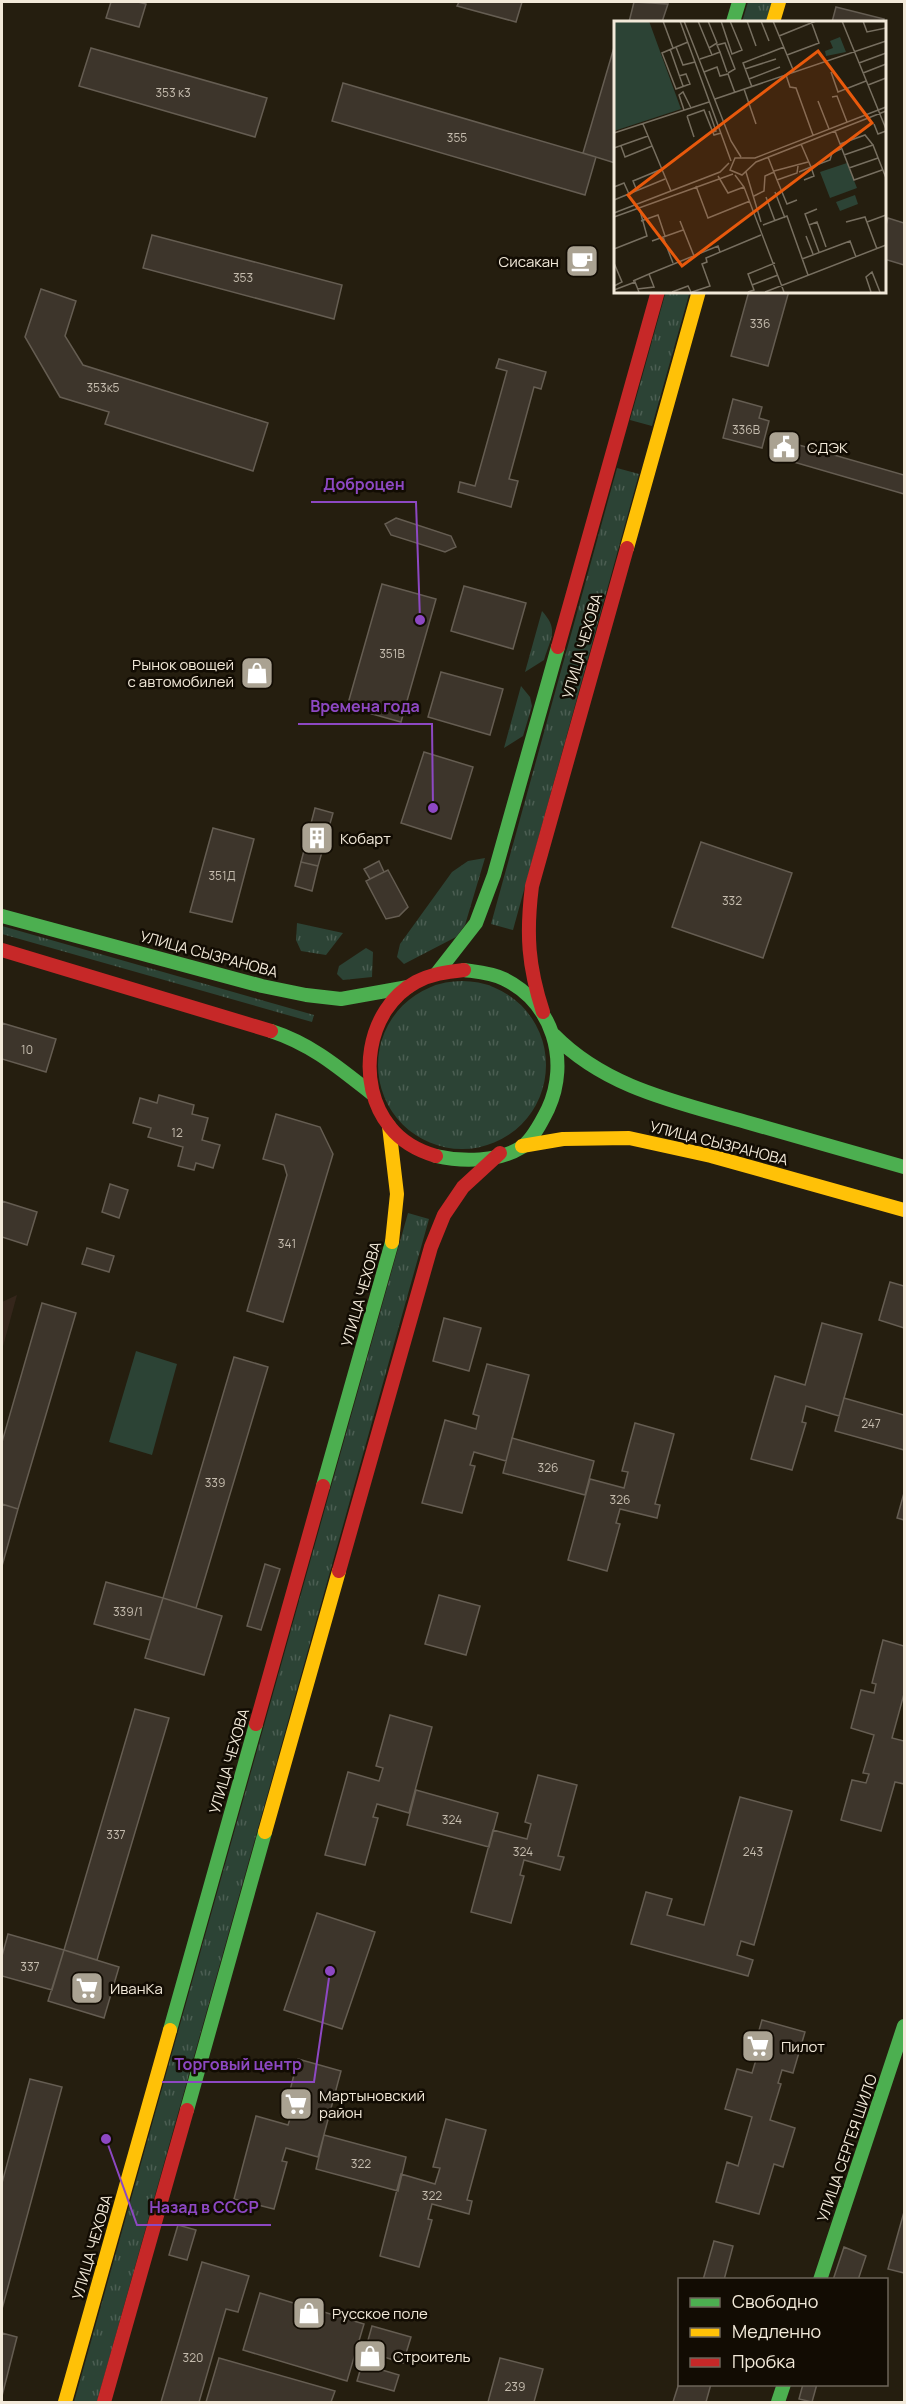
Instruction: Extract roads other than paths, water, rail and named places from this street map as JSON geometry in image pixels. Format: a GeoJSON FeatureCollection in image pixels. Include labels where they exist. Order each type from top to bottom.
{"type":"FeatureCollection","features":[{"type":"Feature","properties":{"kind":"main road"},"geometry":{"type":"LineString","coordinates":[[733,21],[739,2]]}},
{"type":"Feature","properties":{"kind":"main road"},"geometry":{"type":"LineString","coordinates":[[773,21],[779,2]]}},
{"type":"Feature","properties":{"kind":"main road","name":"УЛИЦА ЧЕХОВА"},"geometry":{"type":"LineString","coordinates":[[436,973],[476,923],[494,875],[621,440],[658,292]]}},
{"type":"Feature","properties":{"kind":"main road","name":"УЛИЦА ЧЕХОВА"},"geometry":{"type":"LineString","coordinates":[[543,1012],[530,975],[526,953],[526,923],[531,886],[650,449],[699,292]]}},
{"type":"Feature","properties":{"kind":"main road","name":"УЛИЦА СЫЗРАНОВА"},"geometry":{"type":"LineString","coordinates":[[2,916],[306,995],[341,999],[410,986]]}},
{"type":"Feature","properties":{"kind":"main road"},"geometry":{"type":"LineString","coordinates":[[2,951],[242,1020],[296,1039],[324,1055],[371,1093],[389,1126],[421,1152],[449,1160],[477,1160],[522,1146],[543,1117],[556,1089],[559,1060],[554,1035],[543,1012],[524,992],[508,981],[487,973],[464,970],[436,973],[410,986],[390,1003],[377,1024],[368,1065],[371,1093]]}},
{"type":"Feature","properties":{"kind":"main road","name":"УЛИЦА СЫЗРАНОВА"},"geometry":{"type":"LineString","coordinates":[[554,1035],[568,1051],[595,1068],[626,1085],[649,1094],[904,1167]]}},
{"type":"Feature","properties":{"kind":"main road","name":"УЛИЦА ЧЕХОВА"},"geometry":{"type":"LineString","coordinates":[[65,2403],[394,1236],[399,1204],[397,1169],[389,1126]]}},
{"type":"Feature","properties":{"kind":"main road","name":"УЛИЦА СЫЗРАНОВА"},"geometry":{"type":"LineString","coordinates":[[522,1146],[563,1139],[629,1138],[701,1154],[904,1210]]}},
{"type":"Feature","properties":{"kind":"main road"},"geometry":{"type":"LineString","coordinates":[[104,2403],[431,1247],[444,1215],[463,1187],[501,1153]]}},
{"type":"Feature","properties":{"kind":"main road","name":"УЛИЦА СЕРГЕЯ ШИЛО"},"geometry":{"type":"LineString","coordinates":[[821,2278],[904,2026]]}},
{"type":"Feature","properties":{"kind":"main road"},"geometry":{"type":"LineString","coordinates":[[778,2403],[784,2386]]}},
{"type":"Feature","properties":{"kind":"place","name":"Сисакан"},"geometry":{"type":"Point","coordinates":[582,261]}},
{"type":"Feature","properties":{"kind":"place","name":"СДЭК"},"geometry":{"type":"Point","coordinates":[784,447]}},
{"type":"Feature","properties":{"kind":"place","name":"Доброцен"},"geometry":{"type":"Point","coordinates":[420,620]}},
{"type":"Feature","properties":{"kind":"place","name":"Рынок овощей с автомобилей"},"geometry":{"type":"Point","coordinates":[257,673]}},
{"type":"Feature","properties":{"kind":"place","name":"Времена года"},"geometry":{"type":"Point","coordinates":[433,808]}},
{"type":"Feature","properties":{"kind":"place","name":"Кобарт"},"geometry":{"type":"Point","coordinates":[317,838]}},
{"type":"Feature","properties":{"kind":"place","name":"Торговый центр"},"geometry":{"type":"Point","coordinates":[330,1971]}},
{"type":"Feature","properties":{"kind":"place","name":"ИванКа"},"geometry":{"type":"Point","coordinates":[87,1988]}},
{"type":"Feature","properties":{"kind":"place","name":"Пилот"},"geometry":{"type":"Point","coordinates":[758,2046]}},
{"type":"Feature","properties":{"kind":"place","name":"Мартыновский район"},"geometry":{"type":"Point","coordinates":[296,2104]}},
{"type":"Feature","properties":{"kind":"place","name":"Назад в СССР"},"geometry":{"type":"Point","coordinates":[106,2139]}},
{"type":"Feature","properties":{"kind":"place","name":"Русское поле"},"geometry":{"type":"Point","coordinates":[309,2313]}},
{"type":"Feature","properties":{"kind":"place","name":"Строитель"},"geometry":{"type":"Point","coordinates":[370,2356]}}]}
